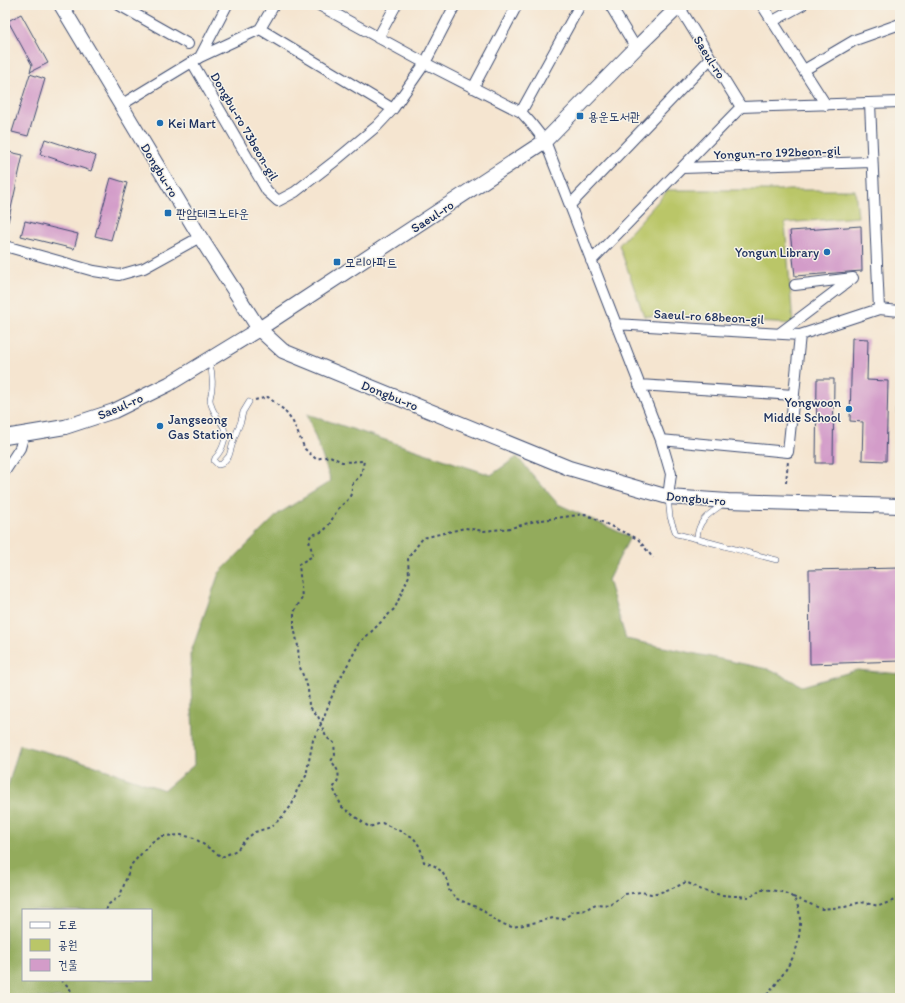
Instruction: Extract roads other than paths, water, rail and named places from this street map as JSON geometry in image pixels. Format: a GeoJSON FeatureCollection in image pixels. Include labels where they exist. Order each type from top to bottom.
{"type":"FeatureCollection","features":[{"type":"Feature","properties":{"kind":"main road","name":"Dongbu-ro"},"geometry":{"type":"LineString","coordinates":[[61,5],[200,237],[259,329],[283,351],[569,468],[668,497],[728,501],[900,506]]}},
{"type":"Feature","properties":{"kind":"main road","name":"Saeul-ro"},"geometry":{"type":"LineString","coordinates":[[5,437],[66,427],[114,411],[169,384],[259,329],[545,141],[636,48],[680,6]]}},
{"type":"Feature","properties":{"kind":"street"},"geometry":{"type":"LineString","coordinates":[[119,5],[188,44]]}},
{"type":"Feature","properties":{"kind":"street"},"geometry":{"type":"LineString","coordinates":[[196,59],[227,5]]}},
{"type":"Feature","properties":{"kind":"street"},"geometry":{"type":"LineString","coordinates":[[121,105],[196,59],[260,29],[274,5]]}},
{"type":"Feature","properties":{"kind":"street"},"geometry":{"type":"LineString","coordinates":[[319,5],[333,8],[378,38],[521,112],[545,141],[661,440],[670,474],[668,497]]}},
{"type":"Feature","properties":{"kind":"street"},"geometry":{"type":"LineString","coordinates":[[378,38],[396,5]]}},
{"type":"Feature","properties":{"kind":"street"},"geometry":{"type":"LineString","coordinates":[[260,29],[393,109],[425,63],[455,5]]}},
{"type":"Feature","properties":{"kind":"street"},"geometry":{"type":"LineString","coordinates":[[473,88],[517,5]]}},
{"type":"Feature","properties":{"kind":"street"},"geometry":{"type":"LineString","coordinates":[[521,112],[580,5]]}},
{"type":"Feature","properties":{"kind":"street"},"geometry":{"type":"LineString","coordinates":[[610,5],[636,48]]}},
{"type":"Feature","properties":{"kind":"street"},"geometry":{"type":"LineString","coordinates":[[762,5],[826,104]]}},
{"type":"Feature","properties":{"kind":"street"},"geometry":{"type":"LineString","coordinates":[[773,21],[802,5]]}},
{"type":"Feature","properties":{"kind":"street","name":"Saeul-ro"},"geometry":{"type":"LineString","coordinates":[[680,6],[741,108]]}},
{"type":"Feature","properties":{"kind":"street"},"geometry":{"type":"LineString","coordinates":[[804,70],[854,40],[900,24]]}},
{"type":"Feature","properties":{"kind":"street"},"geometry":{"type":"LineString","coordinates":[[570,205],[711,58]]}},
{"type":"Feature","properties":{"kind":"street","name":"Dongbu-ro 73beon-gil"},"geometry":{"type":"LineString","coordinates":[[196,59],[267,191],[278,201],[295,192],[335,161],[377,126],[393,109]]}},
{"type":"Feature","properties":{"kind":"street"},"geometry":{"type":"LineString","coordinates":[[741,108],[900,102]]}},
{"type":"Feature","properties":{"kind":"street"},"geometry":{"type":"LineString","coordinates":[[870,103],[879,309]]}},
{"type":"Feature","properties":{"kind":"street","name":"Yongun-ro 192beon-gil"},"geometry":{"type":"LineString","coordinates":[[591,262],[741,108]]}},
{"type":"Feature","properties":{"kind":"street","name":"Yongun-ro 192beon-gil"},"geometry":{"type":"LineString","coordinates":[[682,168],[872,162]]}},
{"type":"Feature","properties":{"kind":"street"},"geometry":{"type":"LineString","coordinates":[[5,246],[94,271],[119,275],[144,268],[200,237]]}},
{"type":"Feature","properties":{"kind":"street"},"geometry":{"type":"LineString","coordinates":[[780,333],[853,278],[795,285]]}},
{"type":"Feature","properties":{"kind":"street","name":"Saeul-ro 68beon-gil"},"geometry":{"type":"LineString","coordinates":[[615,324],[800,335],[879,309],[900,311]]}},
{"type":"Feature","properties":{"kind":"street"},"geometry":{"type":"LineString","coordinates":[[661,440],[788,452],[800,335]]}},
{"type":"Feature","properties":{"kind":"street"},"geometry":{"type":"LineString","coordinates":[[640,385],[794,395]]}},
{"type":"Feature","properties":{"kind":"street"},"geometry":{"type":"LineString","coordinates":[[5,471],[20,448],[24,434]]}},
{"type":"Feature","properties":{"kind":"lane"},"geometry":{"type":"LineString","coordinates":[[208,360],[213,371],[210,399],[213,411],[224,426],[226,434],[220,453],[214,461],[218,464],[222,464],[230,456],[243,412],[249,402]]}},
{"type":"Feature","properties":{"kind":"lane"},"geometry":{"type":"LineString","coordinates":[[668,497],[670,517],[676,534],[697,538],[777,560]]}},
{"type":"Feature","properties":{"kind":"lane"},"geometry":{"type":"LineString","coordinates":[[697,538],[698,529],[704,518],[728,501]]}},
{"type":"Feature","properties":{"kind":"place","name":"용운도서관"},"geometry":{"type":"Point","coordinates":[580,116]}},
{"type":"Feature","properties":{"kind":"place","name":"Kei Mart"},"geometry":{"type":"Point","coordinates":[160,123]}},
{"type":"Feature","properties":{"kind":"place","name":"판암테크노타운"},"geometry":{"type":"Point","coordinates":[168,213]}},
{"type":"Feature","properties":{"kind":"place","name":"Yongun Library"},"geometry":{"type":"Point","coordinates":[827,252]}},
{"type":"Feature","properties":{"kind":"place","name":"모리아파트"},"geometry":{"type":"Point","coordinates":[337,262]}},
{"type":"Feature","properties":{"kind":"place","name":"Yongwoon Middle School"},"geometry":{"type":"Point","coordinates":[849,409]}},
{"type":"Feature","properties":{"kind":"place","name":"Jangseong Gas Station"},"geometry":{"type":"Point","coordinates":[160,426]}}]}
